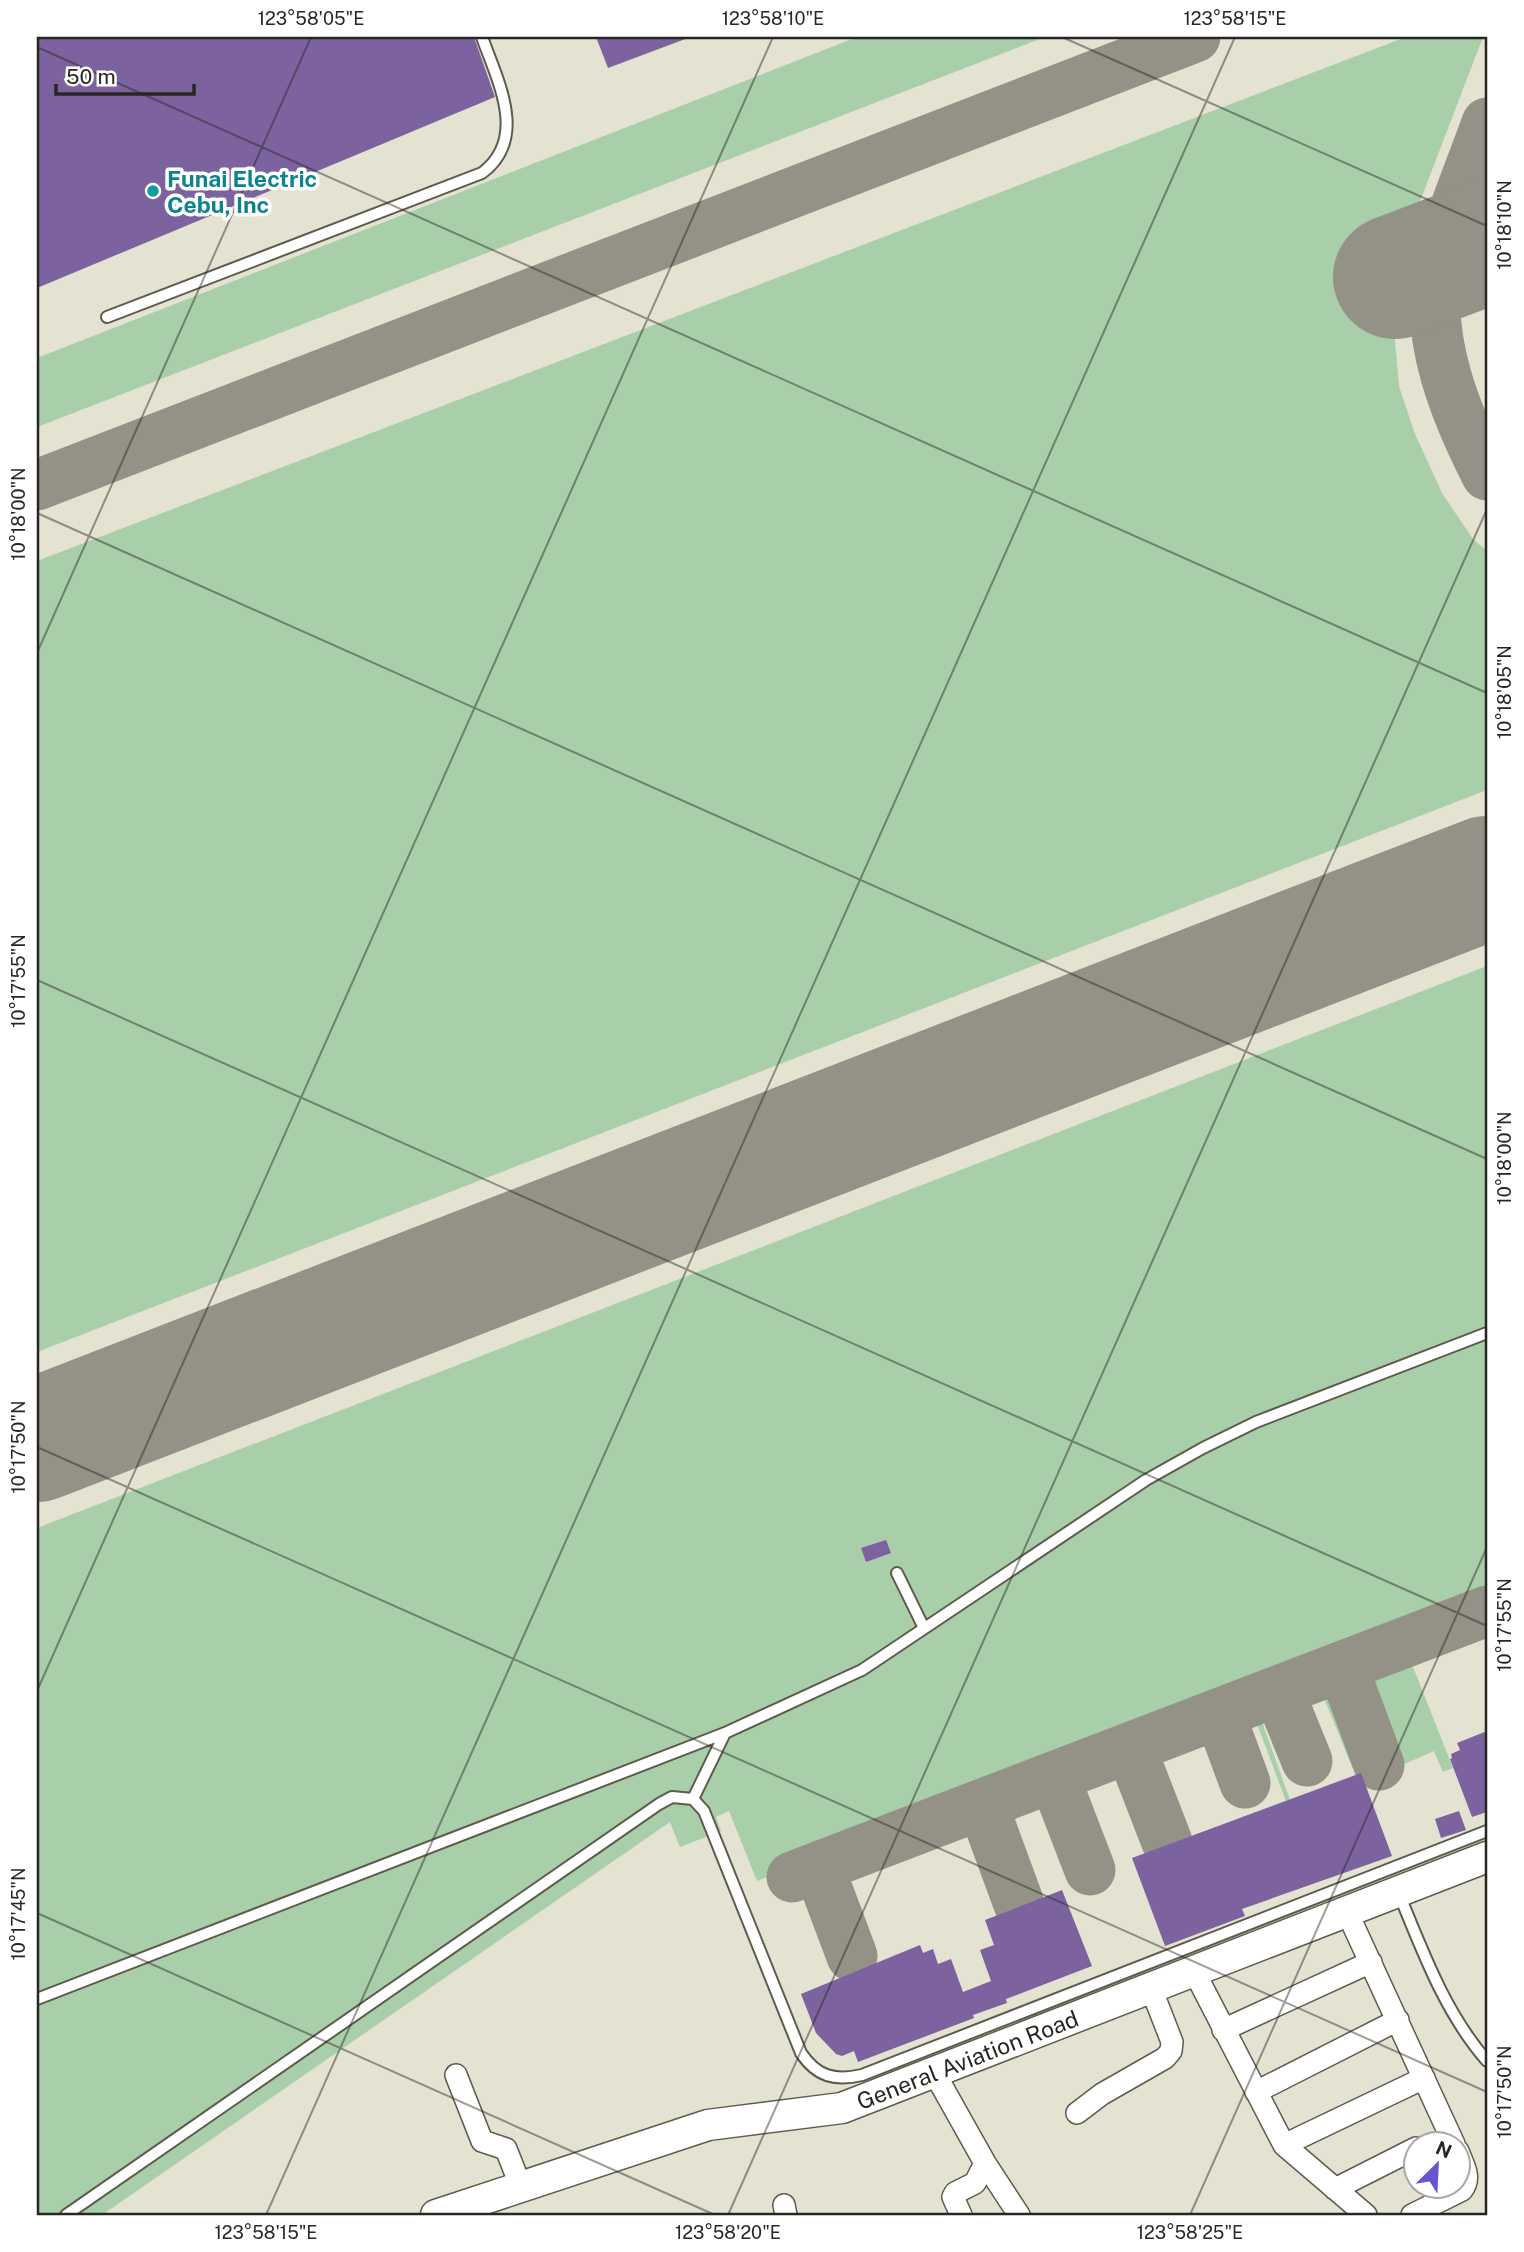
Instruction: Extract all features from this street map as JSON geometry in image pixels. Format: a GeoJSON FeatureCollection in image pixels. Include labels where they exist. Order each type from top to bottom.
{"type":"FeatureCollection","features":[{"type":"Feature","properties":{"kind":"main road","name":"General Aviation Road"},"geometry":{"type":"LineString","coordinates":[[436,2215],[708,2125],[842,2108],[1195,1973],[1487,1857]]}},
{"type":"Feature","properties":{"kind":"street"},"geometry":{"type":"LineString","coordinates":[[1347,1912],[1449,2130]]}},
{"type":"Feature","properties":{"kind":"street"},"geometry":{"type":"LineString","coordinates":[[1223,2030],[1371,1962]]}},
{"type":"Feature","properties":{"kind":"street"},"geometry":{"type":"LineString","coordinates":[[1195,1973],[1284,2145],[1366,2215]]}},
{"type":"Feature","properties":{"kind":"street"},"geometry":{"type":"LineString","coordinates":[[1077,2113],[1102,2094],[1165,2058],[1171,2051],[1172,2042],[1151,1988]]}},
{"type":"Feature","properties":{"kind":"street"},"geometry":{"type":"LineString","coordinates":[[1256,2092],[1398,2020]]}},
{"type":"Feature","properties":{"kind":"street"},"geometry":{"type":"LineString","coordinates":[[935,2074],[985,2163],[1019,2215]]}},
{"type":"Feature","properties":{"kind":"street"},"geometry":{"type":"LineString","coordinates":[[456,2075],[482,2141],[506,2149],[521,2187]]}},
{"type":"Feature","properties":{"kind":"street"},"geometry":{"type":"LineString","coordinates":[[1284,2145],[1424,2078]]}},
{"type":"Feature","properties":{"kind":"street"},"geometry":{"type":"LineString","coordinates":[[1335,2189],[1402,2155]]}},
{"type":"Feature","properties":{"kind":"street"},"geometry":{"type":"LineString","coordinates":[[961,2215],[953,2202],[954,2193],[975,2183],[985,2163]]}},
{"type":"Feature","properties":{"kind":"street"},"geometry":{"type":"LineString","coordinates":[[1412,2215],[1442,2200]]}},
{"type":"Feature","properties":{"kind":"lane"},"geometry":{"type":"LineString","coordinates":[[107,317],[241,268],[482,173],[492,166],[503,150],[507,124],[505,97],[482,37]]}},
{"type":"Feature","properties":{"kind":"lane"},"geometry":{"type":"LineString","coordinates":[[37,1999],[725,1733],[862,1670],[1146,1480],[1203,1448],[1256,1422],[1487,1333]]}},
{"type":"Feature","properties":{"kind":"lane"},"geometry":{"type":"LineString","coordinates":[[897,1573],[924,1628]]}},
{"type":"Feature","properties":{"kind":"lane"},"geometry":{"type":"LineString","coordinates":[[693,1800],[725,1733]]}},
{"type":"Feature","properties":{"kind":"lane"},"geometry":{"type":"LineString","coordinates":[[66,2215],[672,1797],[693,1800],[709,1821],[801,2053],[819,2073],[834,2079],[862,2075],[1487,1831]]}},
{"type":"Feature","properties":{"kind":"lane"},"geometry":{"type":"LineString","coordinates":[[1398,1891],[1432,1974],[1471,2042],[1487,2061]]}},
{"type":"Feature","properties":{"kind":"green space"},"geometry":{"type":"Polygon","coordinates":[[[857,37],[1045,37],[37,427],[37,358],[857,37]]]}},
{"type":"Feature","properties":{"kind":"green space"},"geometry":{"type":"Polygon","coordinates":[[[1406,37],[1483,37],[1401,251],[1392,307],[1399,386],[1415,434],[1442,493],[1473,539],[1487,551],[1487,790],[37,1352],[37,561],[1406,37]]]}},
{"type":"Feature","properties":{"kind":"green space"},"geometry":{"type":"Polygon","coordinates":[[[1487,966],[1487,1601],[757,1881],[729,1811],[716,1817],[721,1831],[680,1847],[670,1822],[102,2215],[37,2215],[37,1528],[1487,966]]]}},
{"type":"Feature","properties":{"kind":"green space"},"geometry":{"type":"Polygon","coordinates":[[[1411,1662],[1453,1768],[1443,1772],[1434,1751],[1400,1766],[1398,1762],[1387,1767],[1354,1684],[1411,1662]]]}},
{"type":"Feature","properties":{"kind":"green space"},"geometry":{"type":"Polygon","coordinates":[[[1341,1688],[1362,1743],[1353,1769],[1323,1696],[1341,1688]]]}},
{"type":"Feature","properties":{"kind":"green space"},"geometry":{"type":"Polygon","coordinates":[[[1261,1719],[1290,1800],[1286,1801],[1256,1721],[1261,1719]]]}},
{"type":"Feature","properties":{"kind":"building","name":"Funai Electric Cebu, Inc"},"geometry":{"type":"Polygon","coordinates":[[[37,37],[474,37],[495,97],[37,288],[37,37]]]}},
{"type":"Feature","properties":{"kind":"building"},"geometry":{"type":"Polygon","coordinates":[[[596,37],[687,37],[688,38],[608,68],[596,37]]]}},
{"type":"Feature","properties":{"kind":"building"},"geometry":{"type":"Polygon","coordinates":[[[886,1540],[891,1553],[866,1562],[861,1548],[886,1540]]]}},
{"type":"Feature","properties":{"kind":"building"},"geometry":{"type":"Polygon","coordinates":[[[1487,1731],[1487,1812],[1472,1817],[1450,1759],[1451,1754],[1460,1750],[1457,1743],[1487,1731]]]}},
{"type":"Feature","properties":{"kind":"building"},"geometry":{"type":"Polygon","coordinates":[[[1361,1773],[1392,1856],[1242,1909],[1245,1916],[1165,1946],[1132,1858],[1361,1773]]]}},
{"type":"Feature","properties":{"kind":"building"},"geometry":{"type":"Polygon","coordinates":[[[1459,1811],[1466,1830],[1441,1838],[1435,1819],[1459,1811]]]}},
{"type":"Feature","properties":{"kind":"building"},"geometry":{"type":"Polygon","coordinates":[[[1062,1890],[1092,1966],[1006,1999],[1007,2003],[973,2015],[974,2018],[858,2062],[854,2051],[842,2056],[836,2054],[816,2033],[801,1994],[920,1945],[923,1953],[933,1949],[938,1964],[951,1959],[963,1992],[991,1981],[980,1950],[994,1945],[985,1920],[1062,1890]]]}},
{"type":"Feature","properties":{"kind":"taxiway"},"geometry":{"type":"LineString","coordinates":[[37,485],[1195,37]]}},
{"type":"Feature","properties":{"kind":"taxiway"},"geometry":{"type":"LineString","coordinates":[[1487,123],[1447,233],[1435,296],[1436,323],[1446,376],[1464,427],[1487,475]]}},
{"type":"Feature","properties":{"kind":"taxiway"},"geometry":{"type":"LineString","coordinates":[[792,1877],[1487,1611]]}},
{"type":"Feature","properties":{"kind":"taxiway"},"geometry":{"type":"LineString","coordinates":[[1343,1668],[1379,1765]]}},
{"type":"Feature","properties":{"kind":"taxiway"},"geometry":{"type":"LineString","coordinates":[[1279,1692],[1307,1761]]}},
{"type":"Feature","properties":{"kind":"taxiway"},"geometry":{"type":"LineString","coordinates":[[1220,1715],[1245,1783]]}},
{"type":"Feature","properties":{"kind":"taxiway"},"geometry":{"type":"LineString","coordinates":[[1131,1749],[1167,1842]]}},
{"type":"Feature","properties":{"kind":"taxiway"},"geometry":{"type":"LineString","coordinates":[[1055,1779],[1090,1870]]}},
{"type":"Feature","properties":{"kind":"taxiway"},"geometry":{"type":"LineString","coordinates":[[983,1806],[1019,1904]]}},
{"type":"Feature","properties":{"kind":"taxiway"},"geometry":{"type":"LineString","coordinates":[[819,1868],[852,1956]]}},
{"type":"Feature","properties":{"kind":"runway"},"geometry":{"type":"LineString","coordinates":[[1395,277],[1487,242]]}},
{"type":"Feature","properties":{"kind":"runway"},"geometry":{"type":"LineString","coordinates":[[37,1440],[1487,878]]}},
{"type":"Feature","properties":{"kind":"place","name":"Funai Electric Cebu, Inc"},"geometry":{"type":"Point","coordinates":[153,191]}}]}
